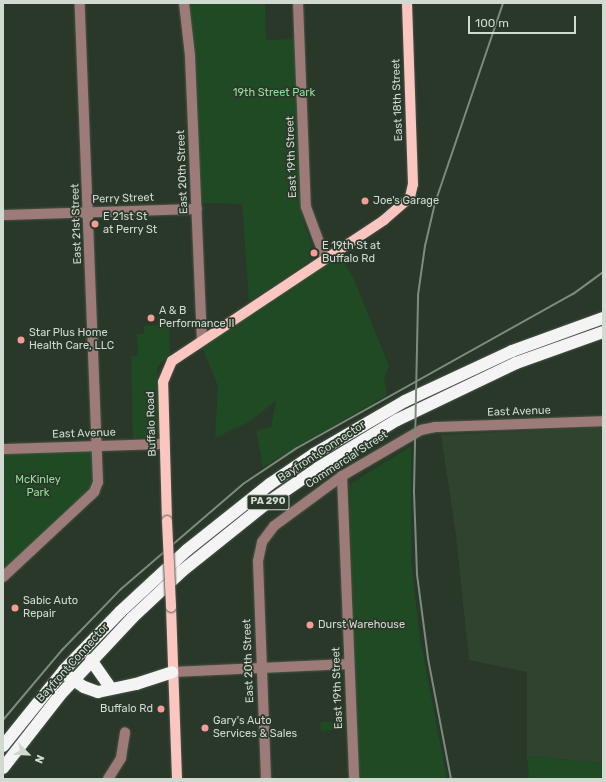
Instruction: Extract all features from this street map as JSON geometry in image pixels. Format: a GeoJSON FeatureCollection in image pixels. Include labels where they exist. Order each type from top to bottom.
{"type":"FeatureCollection","features":[{"type":"Feature","properties":{"kind":"highway","name":"Bayfront Connector"},"geometry":{"type":"LineString","coordinates":[[3,746],[63,672],[120,612],[187,550],[258,494],[314,454],[405,401],[464,372],[527,345],[603,318]]}},
{"type":"Feature","properties":{"kind":"highway","name":"Bayfront Connector"},"geometry":{"type":"LineString","coordinates":[[3,768],[73,680],[91,660],[182,572],[263,506],[318,468],[397,420],[479,379],[603,332]]}},
{"type":"Feature","properties":{"kind":"highway"},"geometry":{"type":"LineString","coordinates":[[91,660],[111,689]]}},
{"type":"Feature","properties":{"kind":"highway"},"geometry":{"type":"LineString","coordinates":[[63,672],[73,680],[92,691],[136,684],[172,672]]}},
{"type":"Feature","properties":{"kind":"main road","name":"East 18th Street"},"geometry":{"type":"LineString","coordinates":[[407,3],[413,184],[410,197]]}},
{"type":"Feature","properties":{"kind":"main road","name":"Buffalo Road"},"geometry":{"type":"LineString","coordinates":[[178,779],[172,672],[167,521],[163,382],[166,371],[175,358],[384,220],[410,197]]}},
{"type":"Feature","properties":{"kind":"street","name":"East 21st Street"},"geometry":{"type":"LineString","coordinates":[[3,577],[95,490],[98,482],[98,445],[80,3]]}},
{"type":"Feature","properties":{"kind":"street","name":"East 20th Street"},"geometry":{"type":"LineString","coordinates":[[184,3],[190,56],[202,340]]}},
{"type":"Feature","properties":{"kind":"street","name":"East 19th Street"},"geometry":{"type":"LineString","coordinates":[[298,3],[306,207],[325,258]]}},
{"type":"Feature","properties":{"kind":"street","name":"Perry Street"},"geometry":{"type":"LineString","coordinates":[[3,215],[197,209]]}},
{"type":"Feature","properties":{"kind":"street","name":"East Avenue"},"geometry":{"type":"LineString","coordinates":[[435,427],[603,422]]}},
{"type":"Feature","properties":{"kind":"street","name":"Commercial Street"},"geometry":{"type":"LineString","coordinates":[[262,542],[279,521],[342,476],[406,437],[435,427]]}},
{"type":"Feature","properties":{"kind":"street","name":"East Avenue"},"geometry":{"type":"LineString","coordinates":[[3,449],[165,444]]}},
{"type":"Feature","properties":{"kind":"street","name":"East 19th Street"},"geometry":{"type":"LineString","coordinates":[[342,476],[354,779]]}},
{"type":"Feature","properties":{"kind":"street","name":"East 20th Street"},"geometry":{"type":"LineString","coordinates":[[262,542],[258,561],[266,779]]}},
{"type":"Feature","properties":{"kind":"street"},"geometry":{"type":"LineString","coordinates":[[172,672],[349,664]]}},
{"type":"Feature","properties":{"kind":"street"},"geometry":{"type":"LineString","coordinates":[[108,779],[121,758],[125,732]]}},
{"type":"Feature","properties":{"kind":"shaded area"},"geometry":{"type":"Polygon","coordinates":[[[603,427],[603,763],[527,756],[527,672],[469,660],[456,535],[441,435],[603,427]]]}},
{"type":"Feature","properties":{"kind":"green space","name":"19th Street Park"},"geometry":{"type":"Polygon","coordinates":[[[187,3],[265,3],[266,40],[294,39],[300,198],[304,223],[316,257],[249,302],[242,204],[200,203],[187,3]]]}},
{"type":"Feature","properties":{"kind":"green space"},"geometry":{"type":"Polygon","coordinates":[[[335,258],[342,260],[352,275],[389,366],[384,378],[387,395],[263,467],[256,430],[271,427],[276,401],[249,422],[215,438],[218,386],[202,346],[335,258]]]}},
{"type":"Feature","properties":{"kind":"green space"},"geometry":{"type":"Polygon","coordinates":[[[169,324],[170,354],[157,367],[160,432],[156,437],[133,438],[131,356],[138,355],[137,334],[144,334],[144,326],[169,324]]]}},
{"type":"Feature","properties":{"kind":"green space"},"geometry":{"type":"Polygon","coordinates":[[[411,446],[411,559],[420,639],[447,779],[359,779],[349,485],[411,446]]]}},
{"type":"Feature","properties":{"kind":"green space","name":"McKinley Park"},"geometry":{"type":"Polygon","coordinates":[[[89,451],[93,455],[94,476],[88,492],[3,571],[3,453],[89,451]]]}},
{"type":"Feature","properties":{"kind":"green space"},"geometry":{"type":"Polygon","coordinates":[[[344,721],[345,729],[321,731],[320,722],[344,721]]]}},
{"type":"Feature","properties":{"kind":"green space"},"geometry":{"type":"Polygon","coordinates":[[[527,756],[603,763],[603,779],[529,779],[527,756]]]}},
{"type":"Feature","properties":{"kind":"railway"},"geometry":{"type":"LineString","coordinates":[[451,779],[428,658],[417,574],[414,491],[418,295],[425,246],[435,203],[503,3]]}},
{"type":"Feature","properties":{"kind":"railway"},"geometry":{"type":"LineString","coordinates":[[3,720],[62,650],[121,589],[243,484],[297,448],[573,294],[603,272]]}},
{"type":"Feature","properties":{"kind":"place","name":"Joe's Garage"},"geometry":{"type":"Point","coordinates":[365,201]}},
{"type":"Feature","properties":{"kind":"place","name":"E 21st St at Perry St"},"geometry":{"type":"Point","coordinates":[95,224]}},
{"type":"Feature","properties":{"kind":"place","name":"E 19th St at Buffalo Rd"},"geometry":{"type":"Point","coordinates":[314,253]}},
{"type":"Feature","properties":{"kind":"place","name":"A & B Performance II"},"geometry":{"type":"Point","coordinates":[151,318]}},
{"type":"Feature","properties":{"kind":"place","name":"Star Plus Home Health Care, LLC"},"geometry":{"type":"Point","coordinates":[21,340]}},
{"type":"Feature","properties":{"kind":"place","name":"Sabic Auto Repair"},"geometry":{"type":"Point","coordinates":[15,608]}},
{"type":"Feature","properties":{"kind":"place","name":"Durst Warehouse"},"geometry":{"type":"Point","coordinates":[310,625]}},
{"type":"Feature","properties":{"kind":"place","name":"Buffalo Rd"},"geometry":{"type":"Point","coordinates":[161,709]}},
{"type":"Feature","properties":{"kind":"place","name":"Gary's Auto Services & Sales"},"geometry":{"type":"Point","coordinates":[205,728]}}]}
